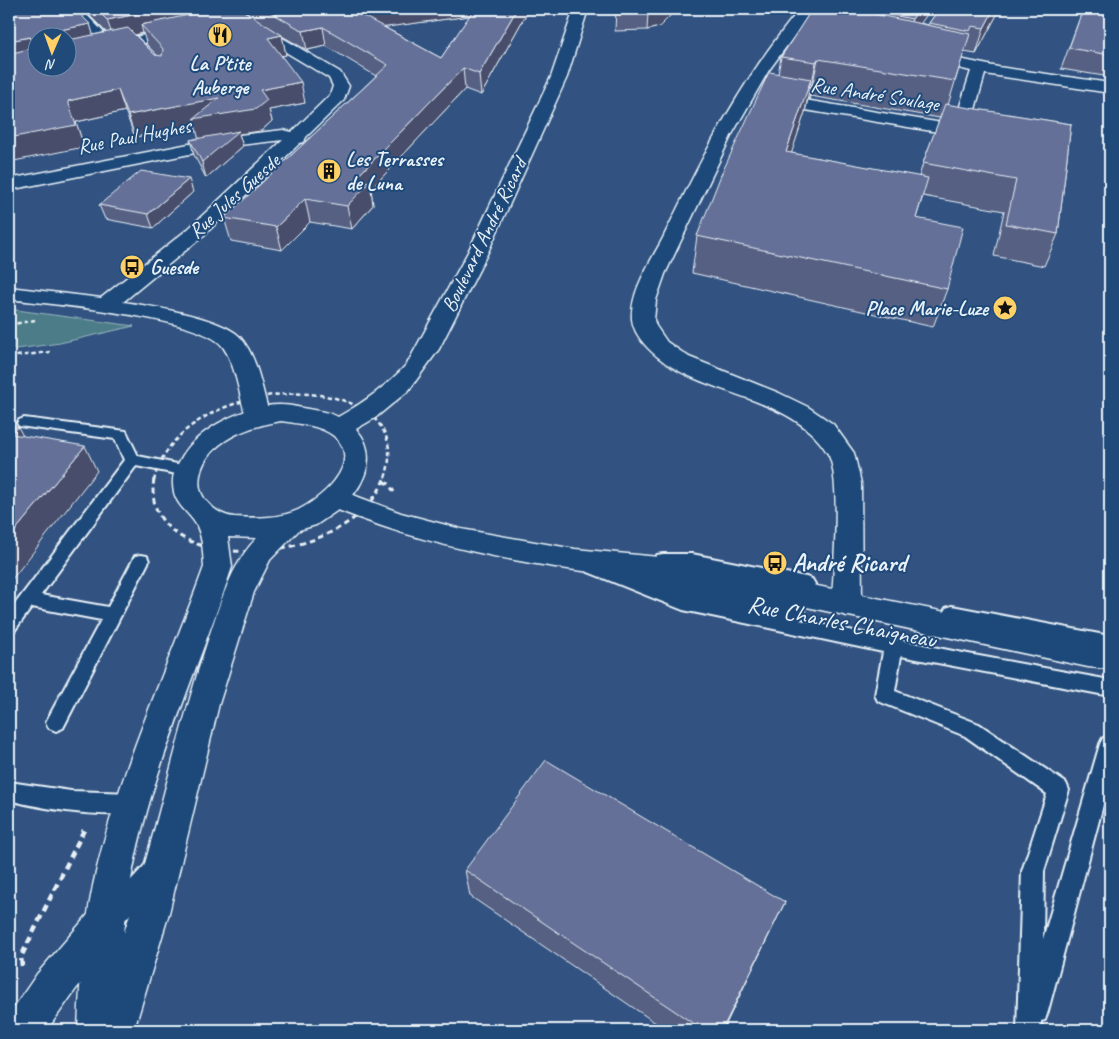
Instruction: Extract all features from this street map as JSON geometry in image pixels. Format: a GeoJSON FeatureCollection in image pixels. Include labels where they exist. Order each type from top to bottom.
{"type":"FeatureCollection","features":[{"type":"Feature","properties":{"kind":"street"},"geometry":{"type":"LineString","coordinates":[[74,9],[109,46]]}},
{"type":"Feature","properties":{"kind":"street","name":"Boulevard André Ricard"},"geometry":{"type":"LineString","coordinates":[[340,427],[366,412],[401,385],[415,370],[428,348],[478,252],[556,84],[577,26],[581,9]]}},
{"type":"Feature","properties":{"kind":"street"},"geometry":{"type":"LineString","coordinates":[[807,9],[800,28],[745,95],[654,274],[644,302],[644,324],[658,347],[684,364],[788,406],[822,428],[841,453],[848,481],[847,598]]}},
{"type":"Feature","properties":{"kind":"street","name":"Rue Jules Guesde"},"geometry":{"type":"LineString","coordinates":[[105,306],[139,276],[195,233],[298,138],[338,97],[341,86],[336,75],[232,16]]}},
{"type":"Feature","properties":{"kind":"street"},"geometry":{"type":"LineString","coordinates":[[78,54],[194,28]]}},
{"type":"Feature","properties":{"kind":"street"},"geometry":{"type":"LineString","coordinates":[[910,52],[979,68],[1110,88]]}},
{"type":"Feature","properties":{"kind":"street"},"geometry":{"type":"LineString","coordinates":[[961,131],[979,68]]}},
{"type":"Feature","properties":{"kind":"street","name":"Rue André Soulage"},"geometry":{"type":"LineString","coordinates":[[745,95],[988,135]]}},
{"type":"Feature","properties":{"kind":"street","name":"Rue Paul Hughes"},"geometry":{"type":"LineString","coordinates":[[9,184],[230,141],[283,135],[298,138]]}},
{"type":"Feature","properties":{"kind":"street"},"geometry":{"type":"LineString","coordinates":[[9,293],[105,306],[182,320],[210,328],[230,340],[249,385],[258,416]]}},
{"type":"Feature","properties":{"kind":"street"},"geometry":{"type":"LineString","coordinates":[[281,413],[304,414],[324,418],[340,427],[353,442],[358,460],[352,480],[337,499],[306,518],[288,525],[266,529],[245,529],[225,526],[208,519],[192,505],[186,489],[187,470],[197,453],[213,437],[234,425],[258,416],[281,413]]}},
{"type":"Feature","properties":{"kind":"street","name":"Rue Charles Chaigneau"},"geometry":{"type":"LineString","coordinates":[[337,499],[395,522],[424,530],[576,560],[686,591],[1078,670],[1110,673]]}},
{"type":"Feature","properties":{"kind":"street"},"geometry":{"type":"LineString","coordinates":[[98,1030],[106,924],[115,869],[133,803],[218,567],[216,541],[208,519]]}},
{"type":"Feature","properties":{"kind":"street"},"geometry":{"type":"LineString","coordinates":[[113,1030],[150,914],[160,864],[203,704],[239,592],[259,553],[288,525]]}},
{"type":"Feature","properties":{"kind":"street","name":"Rue Charles Chaigneau"},"geometry":{"type":"LineString","coordinates":[[576,560],[690,571],[847,598],[1078,652],[1110,656]]}},
{"type":"Feature","properties":{"kind":"street"},"geometry":{"type":"LineString","coordinates":[[24,1030],[35,1009],[52,987],[106,924]]}},
{"type":"Feature","properties":{"kind":"lane"},"geometry":{"type":"LineString","coordinates":[[136,41],[147,52]]}},
{"type":"Feature","properties":{"kind":"lane"},"geometry":{"type":"LineString","coordinates":[[24,423],[121,435],[132,460]]}},
{"type":"Feature","properties":{"kind":"lane"},"geometry":{"type":"LineString","coordinates":[[132,460],[187,470]]}},
{"type":"Feature","properties":{"kind":"lane"},"geometry":{"type":"LineString","coordinates":[[9,625],[132,460]]}},
{"type":"Feature","properties":{"kind":"lane"},"geometry":{"type":"LineString","coordinates":[[576,560],[683,603],[995,668],[1110,688]]}},
{"type":"Feature","properties":{"kind":"lane"},"geometry":{"type":"LineString","coordinates":[[56,722],[141,561]]}},
{"type":"Feature","properties":{"kind":"lane"},"geometry":{"type":"LineString","coordinates":[[847,598],[1110,643]]}},
{"type":"Feature","properties":{"kind":"lane"},"geometry":{"type":"LineString","coordinates":[[28,599],[113,614]]}},
{"type":"Feature","properties":{"kind":"lane"},"geometry":{"type":"LineString","coordinates":[[893,646],[885,695],[972,730],[1059,790],[1033,871],[1030,1030]]}},
{"type":"Feature","properties":{"kind":"lane"},"geometry":{"type":"LineString","coordinates":[[1030,1030],[1110,744]]}},
{"type":"Feature","properties":{"kind":"lane"},"geometry":{"type":"LineString","coordinates":[[9,792],[30,797],[94,803],[133,803]]}},
{"type":"Feature","properties":{"kind":"lane"},"geometry":{"type":"LineString","coordinates":[[106,924],[160,864]]}},
{"type":"Feature","properties":{"kind":"path"},"geometry":{"type":"LineString","coordinates":[[9,357],[50,352]]}},
{"type":"Feature","properties":{"kind":"green space"},"geometry":{"type":"Polygon","coordinates":[[[9,309],[134,326],[60,343],[9,350],[9,309]]]}},
{"type":"Feature","properties":{"kind":"building"},"geometry":{"type":"Polygon","coordinates":[[[9,9],[75,9],[90,24],[70,28],[28,28],[28,37],[9,41],[9,9]]]}},
{"type":"Feature","properties":{"kind":"building"},"geometry":{"type":"Polygon","coordinates":[[[96,9],[163,9],[107,20],[96,9]]]}},
{"type":"Feature","properties":{"kind":"building"},"geometry":{"type":"Polygon","coordinates":[[[217,9],[241,9],[282,35],[268,38],[301,82],[260,90],[267,100],[256,109],[193,119],[219,98],[128,115],[118,90],[68,101],[76,125],[9,138],[9,54],[28,49],[28,78],[78,78],[78,38],[128,28],[155,55],[162,56],[163,49],[141,25],[217,9]]]}},
{"type":"Feature","properties":{"kind":"building"},"geometry":{"type":"Polygon","coordinates":[[[265,9],[374,9],[354,11],[441,58],[474,9],[517,9],[479,74],[463,68],[354,180],[370,182],[347,206],[305,199],[276,227],[224,218],[388,65],[323,27],[303,31],[265,9]]]}},
{"type":"Feature","properties":{"kind":"building"},"geometry":{"type":"Polygon","coordinates":[[[616,9],[662,9],[648,13],[616,13],[616,9]]]}},
{"type":"Feature","properties":{"kind":"building"},"geometry":{"type":"Polygon","coordinates":[[[812,9],[850,9],[970,34],[955,81],[818,59],[816,62],[781,57],[812,9]]]}},
{"type":"Feature","properties":{"kind":"building"},"geometry":{"type":"Polygon","coordinates":[[[863,9],[919,9],[912,19],[863,9]]]}},
{"type":"Feature","properties":{"kind":"building"},"geometry":{"type":"Polygon","coordinates":[[[939,9],[994,9],[984,28],[972,26],[970,31],[929,23],[939,9]]]}},
{"type":"Feature","properties":{"kind":"building"},"geometry":{"type":"Polygon","coordinates":[[[1083,9],[1110,9],[1110,55],[1069,48],[1083,9]]]}},
{"type":"Feature","properties":{"kind":"building"},"geometry":{"type":"Polygon","coordinates":[[[769,72],[811,79],[786,152],[928,178],[916,218],[963,227],[947,289],[697,236],[721,175],[769,72]]]}},
{"type":"Feature","properties":{"kind":"building"},"geometry":{"type":"Polygon","coordinates":[[[945,104],[1071,124],[1058,234],[1006,224],[1016,180],[923,163],[945,104]]]}},
{"type":"Feature","properties":{"kind":"building"},"geometry":{"type":"Polygon","coordinates":[[[239,131],[202,162],[190,140],[239,131]]]}},
{"type":"Feature","properties":{"kind":"building"},"geometry":{"type":"Polygon","coordinates":[[[141,171],[189,179],[148,214],[99,205],[141,171]]]}},
{"type":"Feature","properties":{"kind":"building"},"geometry":{"type":"Polygon","coordinates":[[[9,426],[18,427],[12,434],[85,446],[9,538],[9,426]]]}},
{"type":"Feature","properties":{"kind":"building"},"geometry":{"type":"Polygon","coordinates":[[[546,760],[785,902],[722,1030],[703,1030],[465,870],[546,760]]]}},
{"type":"Feature","properties":{"kind":"place","name":"La P'tite Auberge"},"geometry":{"type":"Point","coordinates":[220,35]}},
{"type":"Feature","properties":{"kind":"place","name":"Les Terrasses de Luna"},"geometry":{"type":"Point","coordinates":[329,171]}},
{"type":"Feature","properties":{"kind":"place","name":"Guesde"},"geometry":{"type":"Point","coordinates":[132,267]}},
{"type":"Feature","properties":{"kind":"place","name":"Place Marie-Luze"},"geometry":{"type":"Point","coordinates":[1005,308]}},
{"type":"Feature","properties":{"kind":"place","name":"André Ricard"},"geometry":{"type":"Point","coordinates":[775,563]}}]}
